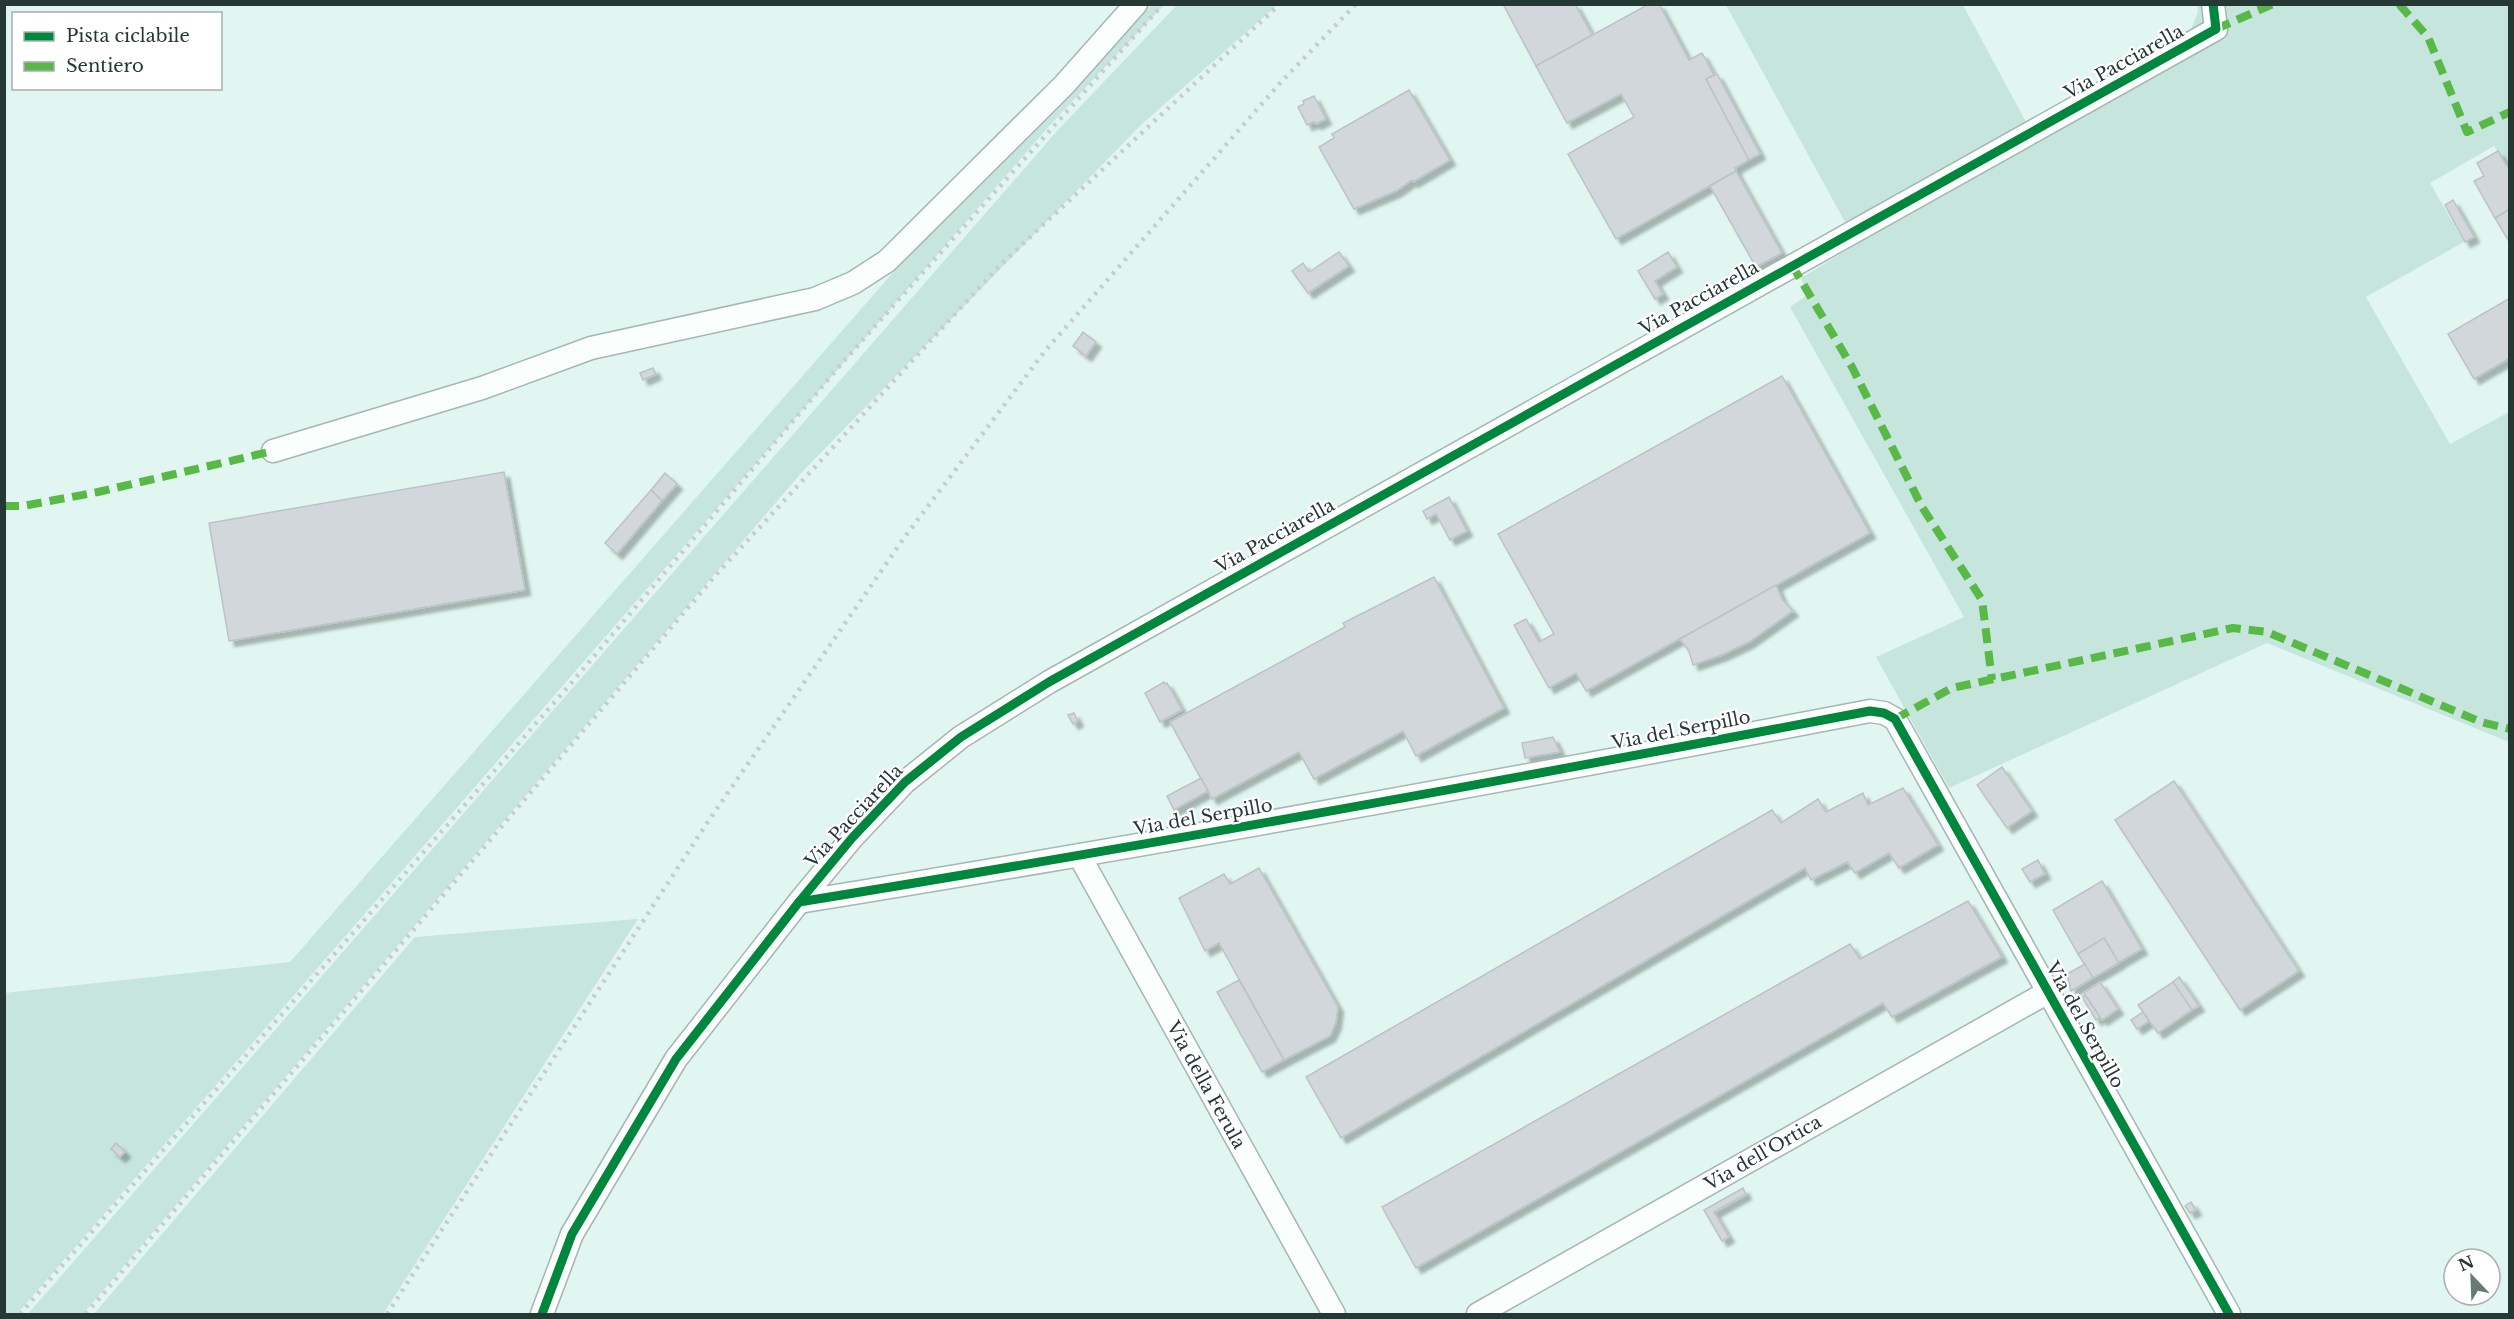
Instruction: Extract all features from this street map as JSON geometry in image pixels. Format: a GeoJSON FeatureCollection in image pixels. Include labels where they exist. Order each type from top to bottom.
{"type":"FeatureCollection","features":[{"type":"Feature","properties":{"kind":"street"},"geometry":{"type":"LineString","coordinates":[[273,451],[483,388],[591,348],[814,299],[853,283],[887,261],[1064,86],[1136,4]]}},
{"type":"Feature","properties":{"kind":"street","name":"Via Pacciarella"},"geometry":{"type":"LineString","coordinates":[[542,1314],[572,1234],[676,1059],[798,902],[852,838],[905,782],[961,737],[1080,664],[2216,29],[2213,4]]}},
{"type":"Feature","properties":{"kind":"street","name":"Via del Serpillo"},"geometry":{"type":"LineString","coordinates":[[798,902],[1506,781],[1870,711],[1877,712],[1895,719],[2229,1314]]}},
{"type":"Feature","properties":{"kind":"street","name":"Via della Ferula"},"geometry":{"type":"LineString","coordinates":[[1079,855],[1334,1314]]}},
{"type":"Feature","properties":{"kind":"street","name":"Via dell'Ortica"},"geometry":{"type":"LineString","coordinates":[[1478,1314],[2048,992]]}},
{"type":"Feature","properties":{"kind":"green space"},"geometry":{"type":"Polygon","coordinates":[[[1127,5],[1164,5],[1050,125],[17,1314],[4,1314],[4,993],[290,962],[1127,5]]]}},
{"type":"Feature","properties":{"kind":"green space"},"geometry":{"type":"Polygon","coordinates":[[[1177,5],[1277,5],[1141,125],[802,472],[83,1314],[28,1314],[1057,131],[1177,5]]]}},
{"type":"Feature","properties":{"kind":"green space"},"geometry":{"type":"Polygon","coordinates":[[[1726,5],[1963,5],[2026,122],[2189,35],[2198,12],[2197,5],[2509,5],[2509,172],[2494,146],[2430,183],[2464,242],[2366,297],[2450,444],[2509,412],[2509,742],[2267,643],[1949,788],[1876,657],[1964,617],[1790,307],[1807,295],[1801,278],[1857,244],[1726,5]]]}},
{"type":"Feature","properties":{"kind":"green space"},"geometry":{"type":"Polygon","coordinates":[[[638,919],[383,1314],[94,1314],[415,937],[638,919]]]}},
{"type":"Feature","properties":{"kind":"building"},"geometry":{"type":"Polygon","coordinates":[[[1503,4],[1575,4],[1592,35],[1536,66],[1503,4]]]}},
{"type":"Feature","properties":{"kind":"building"},"geometry":{"type":"Polygon","coordinates":[[[1649,4],[1659,4],[1689,60],[1702,53],[1714,75],[1706,79],[1749,160],[1735,168],[1736,171],[1616,239],[1568,154],[1634,117],[1621,94],[1567,123],[1536,66],[1649,4]]]}},
{"type":"Feature","properties":{"kind":"building"},"geometry":{"type":"Polygon","coordinates":[[[1717,74],[1760,154],[1749,160],[1706,79],[1717,74]]]}},
{"type":"Feature","properties":{"kind":"building"},"geometry":{"type":"Polygon","coordinates":[[[1409,90],[1450,160],[1396,191],[1354,209],[1319,147],[1334,138],[1332,134],[1409,90]]]}},
{"type":"Feature","properties":{"kind":"building"},"geometry":{"type":"Polygon","coordinates":[[[1314,96],[1326,119],[1307,125],[1298,107],[1304,104],[1303,101],[1314,96]]]}},
{"type":"Feature","properties":{"kind":"building"},"geometry":{"type":"Polygon","coordinates":[[[2498,151],[2510,171],[2510,209],[2495,218],[2474,181],[2484,176],[2477,163],[2498,151]]]}},
{"type":"Feature","properties":{"kind":"building"},"geometry":{"type":"Polygon","coordinates":[[[1736,171],[1782,253],[1756,267],[1710,186],[1736,171]]]}},
{"type":"Feature","properties":{"kind":"building"},"geometry":{"type":"Polygon","coordinates":[[[2453,200],[2474,237],[2465,242],[2445,205],[2453,200]]]}},
{"type":"Feature","properties":{"kind":"building"},"geometry":{"type":"Polygon","coordinates":[[[2510,209],[2510,243],[2495,218],[2510,209]]]}},
{"type":"Feature","properties":{"kind":"building"},"geometry":{"type":"Polygon","coordinates":[[[1339,252],[1349,266],[1308,293],[1292,271],[1303,263],[1309,272],[1339,252]]]}},
{"type":"Feature","properties":{"kind":"building"},"geometry":{"type":"Polygon","coordinates":[[[1668,252],[1677,267],[1655,281],[1663,294],[1655,299],[1638,271],[1668,252]]]}},
{"type":"Feature","properties":{"kind":"building"},"geometry":{"type":"Polygon","coordinates":[[[2510,298],[2510,358],[2474,379],[2448,334],[2510,298]]]}},
{"type":"Feature","properties":{"kind":"building"},"geometry":{"type":"Polygon","coordinates":[[[1083,332],[1096,342],[1086,356],[1073,346],[1083,332]]]}},
{"type":"Feature","properties":{"kind":"building"},"geometry":{"type":"Polygon","coordinates":[[[653,368],[656,374],[643,380],[640,373],[653,368]]]}},
{"type":"Feature","properties":{"kind":"building"},"geometry":{"type":"Polygon","coordinates":[[[1782,376],[1870,533],[1586,691],[1576,673],[1549,688],[1514,625],[1526,619],[1539,642],[1554,634],[1498,534],[1782,376]]]}},
{"type":"Feature","properties":{"kind":"building"},"geometry":{"type":"Polygon","coordinates":[[[504,472],[525,590],[229,641],[209,523],[504,472]]]}},
{"type":"Feature","properties":{"kind":"building"},"geometry":{"type":"Polygon","coordinates":[[[665,473],[677,484],[662,501],[651,490],[665,473]]]}},
{"type":"Feature","properties":{"kind":"building"},"geometry":{"type":"Polygon","coordinates":[[[651,490],[662,501],[617,554],[605,543],[651,490]]]}},
{"type":"Feature","properties":{"kind":"building"},"geometry":{"type":"Polygon","coordinates":[[[1449,497],[1467,531],[1450,540],[1436,514],[1427,519],[1423,511],[1449,497]]]}},
{"type":"Feature","properties":{"kind":"building"},"geometry":{"type":"Polygon","coordinates":[[[1434,577],[1504,708],[1416,756],[1403,731],[1314,779],[1299,752],[1212,799],[1170,722],[1345,627],[1343,623],[1434,577]]]}},
{"type":"Feature","properties":{"kind":"building"},"geometry":{"type":"Polygon","coordinates":[[[1776,585],[1782,599],[1793,611],[1749,642],[1693,665],[1689,651],[1680,639],[1776,585]]]}},
{"type":"Feature","properties":{"kind":"building"},"geometry":{"type":"Polygon","coordinates":[[[1164,682],[1167,683],[1182,710],[1160,722],[1145,693],[1164,682]]]}},
{"type":"Feature","properties":{"kind":"building"},"geometry":{"type":"Polygon","coordinates":[[[1074,713],[1078,721],[1073,724],[1068,715],[1074,713]]]}},
{"type":"Feature","properties":{"kind":"building"},"geometry":{"type":"Polygon","coordinates":[[[1553,737],[1560,752],[1525,758],[1522,743],[1553,737]]]}},
{"type":"Feature","properties":{"kind":"building"},"geometry":{"type":"Polygon","coordinates":[[[2002,767],[2032,811],[2007,828],[1977,785],[2002,767]]]}},
{"type":"Feature","properties":{"kind":"building"},"geometry":{"type":"Polygon","coordinates":[[[1201,778],[1208,791],[1174,810],[1167,796],[1201,778]]]}},
{"type":"Feature","properties":{"kind":"building"},"geometry":{"type":"Polygon","coordinates":[[[2174,781],[2299,971],[2240,1010],[2115,820],[2174,781]]]}},
{"type":"Feature","properties":{"kind":"building"},"geometry":{"type":"Polygon","coordinates":[[[1903,788],[1938,845],[1899,868],[1889,853],[1855,873],[1847,862],[1811,880],[1805,868],[1341,1138],[1306,1077],[1772,810],[1781,823],[1818,799],[1826,812],[1863,793],[1868,805],[1903,788]]]}},
{"type":"Feature","properties":{"kind":"building"},"geometry":{"type":"Polygon","coordinates":[[[2038,860],[2045,874],[2030,882],[2022,869],[2038,860]]]}},
{"type":"Feature","properties":{"kind":"building"},"geometry":{"type":"Polygon","coordinates":[[[1259,868],[1338,1007],[1336,1023],[1330,1036],[1284,1060],[1219,943],[1205,951],[1179,898],[1224,874],[1230,884],[1259,868]]]}},
{"type":"Feature","properties":{"kind":"building"},"geometry":{"type":"Polygon","coordinates":[[[2102,881],[2142,949],[2118,963],[2104,938],[2078,954],[2053,910],[2102,881]]]}},
{"type":"Feature","properties":{"kind":"building"},"geometry":{"type":"Polygon","coordinates":[[[1968,901],[2002,957],[1892,1017],[1883,1003],[1416,1268],[1382,1207],[1850,944],[1860,959],[1968,901]]]}},
{"type":"Feature","properties":{"kind":"building"},"geometry":{"type":"Polygon","coordinates":[[[2104,938],[2119,963],[2093,978],[2078,954],[2104,938]]]}},
{"type":"Feature","properties":{"kind":"building"},"geometry":{"type":"Polygon","coordinates":[[[2085,964],[2093,978],[2071,991],[2067,974],[2085,964]]]}},
{"type":"Feature","properties":{"kind":"building"},"geometry":{"type":"Polygon","coordinates":[[[2179,977],[2199,1006],[2192,1010],[2173,982],[2179,977]]]}},
{"type":"Feature","properties":{"kind":"building"},"geometry":{"type":"Polygon","coordinates":[[[1239,980],[1284,1060],[1262,1072],[1217,992],[1239,980]]]}},
{"type":"Feature","properties":{"kind":"building"},"geometry":{"type":"Polygon","coordinates":[[[2100,982],[2118,1009],[2102,1020],[2084,993],[2100,982]]]}},
{"type":"Feature","properties":{"kind":"building"},"geometry":{"type":"Polygon","coordinates":[[[2173,982],[2192,1010],[2158,1033],[2138,1005],[2173,982]]]}},
{"type":"Feature","properties":{"kind":"building"},"geometry":{"type":"Polygon","coordinates":[[[2085,995],[2100,1017],[2096,1020],[2082,997],[2085,995]]]}},
{"type":"Feature","properties":{"kind":"building"},"geometry":{"type":"Polygon","coordinates":[[[2143,1012],[2149,1021],[2137,1029],[2131,1020],[2143,1012]]]}},
{"type":"Feature","properties":{"kind":"building"},"geometry":{"type":"Polygon","coordinates":[[[116,1143],[125,1152],[120,1157],[111,1149],[116,1143]]]}},
{"type":"Feature","properties":{"kind":"building"},"geometry":{"type":"Polygon","coordinates":[[[1743,1188],[1746,1194],[1714,1212],[1729,1237],[1722,1241],[1704,1210],[1743,1188]]]}},
{"type":"Feature","properties":{"kind":"building"},"geometry":{"type":"Polygon","coordinates":[[[2191,1202],[2196,1210],[2190,1213],[2185,1206],[2191,1202]]]}},
{"type":"Feature","properties":{"kind":"railway"},"geometry":{"type":"LineString","coordinates":[[20,1314],[573,681],[843,362],[1163,4]]}},
{"type":"Feature","properties":{"kind":"railway"},"geometry":{"type":"LineString","coordinates":[[86,1314],[716,575],[999,266],[1280,4]]}},
{"type":"Feature","properties":{"kind":"railway"},"geometry":{"type":"LineString","coordinates":[[387,1314],[707,823],[904,538],[1045,351],[1282,81],[1356,4]]}},
{"type":"Feature","properties":{"kind":"marked path"},"geometry":{"type":"LineString","coordinates":[[2216,29],[2273,4]]}},
{"type":"Feature","properties":{"kind":"marked path"},"geometry":{"type":"LineString","coordinates":[[2399,4],[2428,37],[2467,132],[2510,112]]}},
{"type":"Feature","properties":{"kind":"marked path"},"geometry":{"type":"LineString","coordinates":[[1792,265],[1852,367],[1922,507],[1982,600],[1992,680]]}},
{"type":"Feature","properties":{"kind":"marked path"},"geometry":{"type":"LineString","coordinates":[[4,506],[23,506],[98,492],[273,451]]}},
{"type":"Feature","properties":{"kind":"marked path"},"geometry":{"type":"LineString","coordinates":[[1895,719],[1952,688],[2233,628],[2267,632],[2481,722],[2510,729]]}},
{"type":"Feature","properties":{"kind":"cycle path"},"geometry":{"type":"LineString","coordinates":[[542,1314],[572,1234],[676,1059],[852,838],[905,782],[961,737],[1049,682],[2216,29],[2213,4]]}},
{"type":"Feature","properties":{"kind":"cycle path"},"geometry":{"type":"LineString","coordinates":[[799,902],[1335,810],[1870,711],[1884,713],[1895,719],[2229,1314]]}}]}
